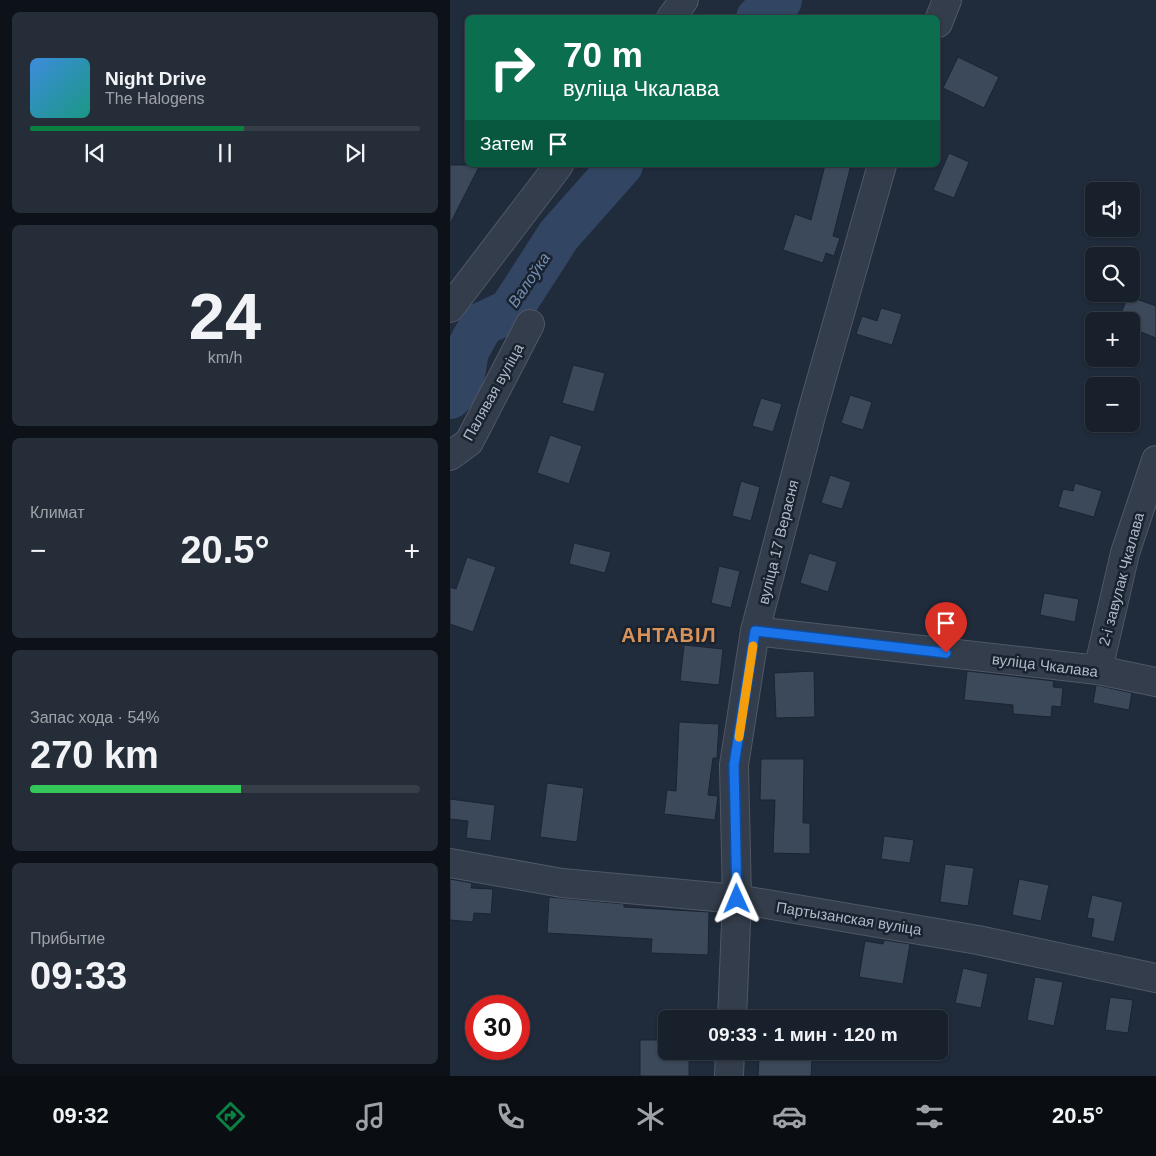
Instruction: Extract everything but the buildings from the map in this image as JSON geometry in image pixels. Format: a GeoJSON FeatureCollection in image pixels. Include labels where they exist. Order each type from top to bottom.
{"type":"FeatureCollection","features":[{"type":"Feature","properties":{"kind":"street"},"geometry":{"type":"LineString","coordinates":[[673,15],[684,0]]}},
{"type":"Feature","properties":{"kind":"street"},"geometry":{"type":"LineString","coordinates":[[940,19],[947,0]]}},
{"type":"Feature","properties":{"kind":"street"},"geometry":{"type":"LineString","coordinates":[[450,308],[557,167]]}},
{"type":"Feature","properties":{"kind":"street","name":"вуліца 17 Верасня"},"geometry":{"type":"LineString","coordinates":[[732,1010],[737,899],[734,765],[755,631],[812,412],[881,167]]}},
{"type":"Feature","properties":{"kind":"street","name":"Палявая вуліца"},"geometry":{"type":"LineString","coordinates":[[450,456],[469,442],[530,324]]}},
{"type":"Feature","properties":{"kind":"street","name":"2-і завулак Чкалава"},"geometry":{"type":"LineString","coordinates":[[1098,670],[1125,554],[1156,460]]}},
{"type":"Feature","properties":{"kind":"street","name":"вуліца Чкалава"},"geometry":{"type":"LineString","coordinates":[[755,631],[1098,670],[1156,682]]}},
{"type":"Feature","properties":{"kind":"street","name":"Партызанская вуліца"},"geometry":{"type":"LineString","coordinates":[[450,863],[562,883],[737,899],[978,940],[1156,978]]}},
{"type":"Feature","properties":{"kind":"street"},"geometry":{"type":"LineString","coordinates":[[729,1076],[730,1060]]}},
{"type":"Feature","properties":{"kind":"waterway","name":"Валоўка"},"geometry":{"type":"LineString","coordinates":[[762,15],[780,0]]}},
{"type":"Feature","properties":{"kind":"waterway","name":"Валоўка"},"geometry":{"type":"LineString","coordinates":[[450,397],[462,380],[467,351],[482,324],[510,311],[559,235],[619,167]]}},
{"type":"Feature","properties":{"kind":"slow traffic"},"geometry":{"type":"LineString","coordinates":[[739,737],[753,646]]}},
{"type":"Feature","properties":{"kind":"district","name":"АНТАВІЛ"},"geometry":{"type":"Point","coordinates":[669,635]}},
{"type":"Feature","properties":{"kind":"route"},"geometry":{"type":"LineString","coordinates":[[737,899],[734,765],[755,631],[946,653]]}}]}
